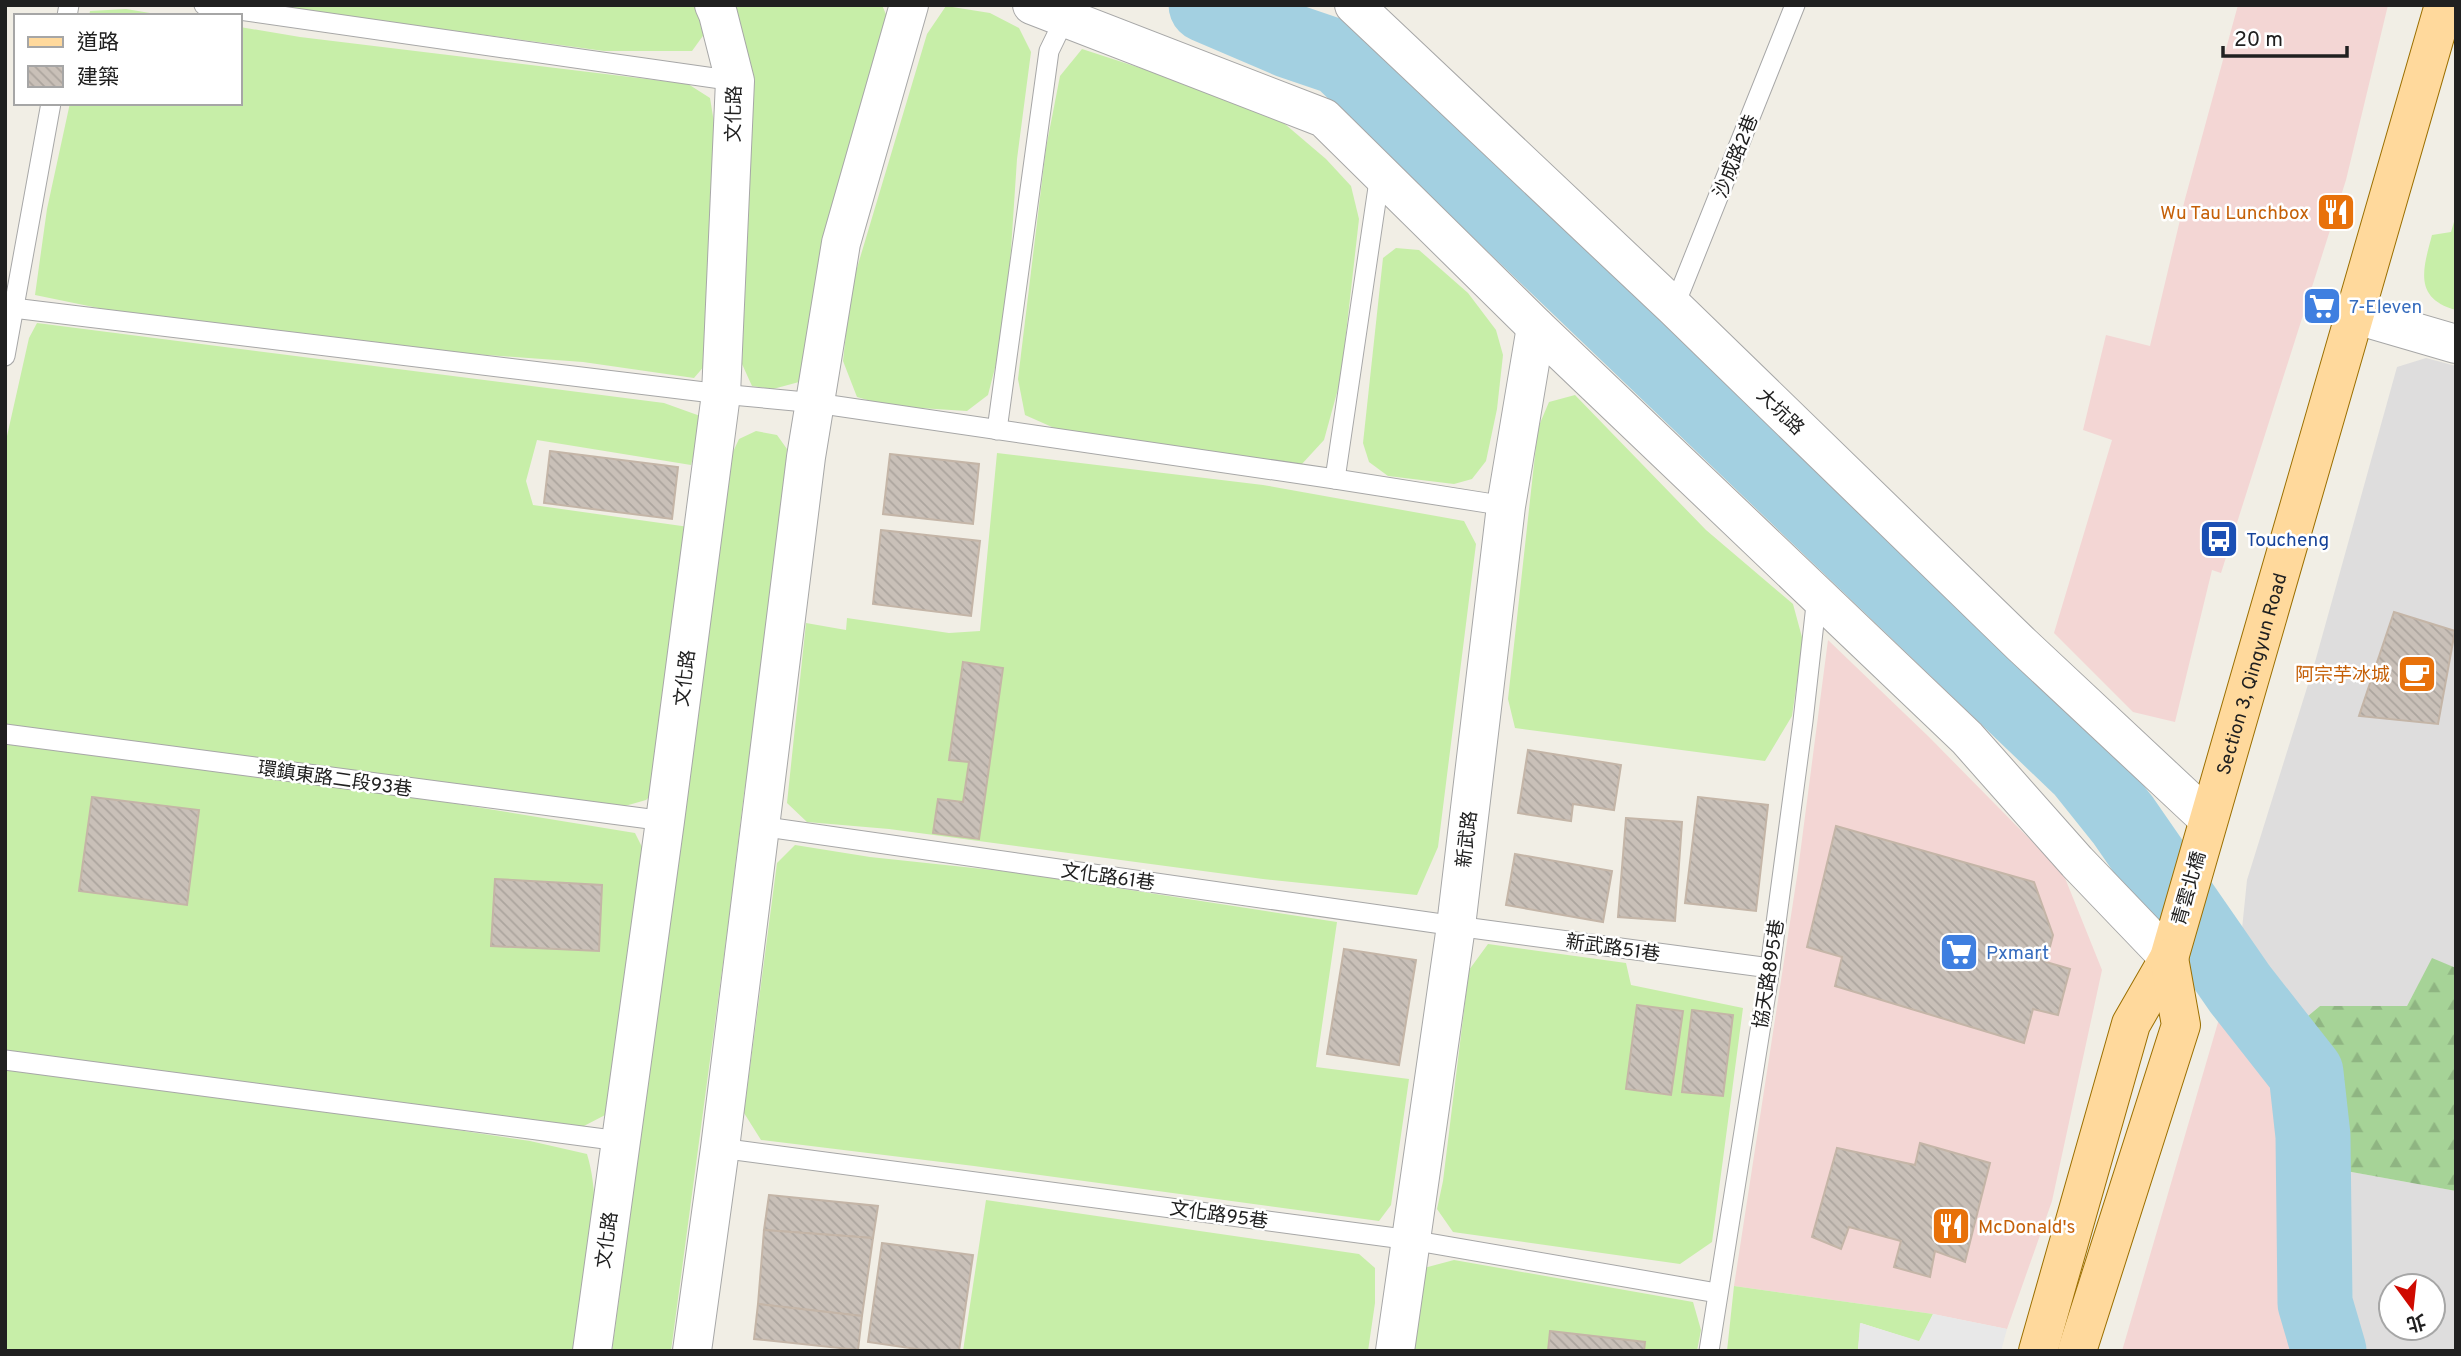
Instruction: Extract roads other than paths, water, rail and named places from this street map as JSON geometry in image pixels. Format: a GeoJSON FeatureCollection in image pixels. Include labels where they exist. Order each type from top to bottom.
{"type":"FeatureCollection","features":[{"type":"Feature","properties":{"kind":"main road","name":"Section 3, Qingyun Road"},"geometry":{"type":"LineString","coordinates":[[2207,818],[2444,5]]}},
{"type":"Feature","properties":{"kind":"main road","name":"青雲北橋"},"geometry":{"type":"LineString","coordinates":[[2169,958],[2207,818]]}},
{"type":"Feature","properties":{"kind":"main road"},"geometry":{"type":"LineString","coordinates":[[2038,1351],[2131,1024],[2169,958]]}},
{"type":"Feature","properties":{"kind":"main road"},"geometry":{"type":"LineString","coordinates":[[2077,1351],[2181,1025],[2169,958]]}},
{"type":"Feature","properties":{"kind":"street","name":"文化路"},"geometry":{"type":"LineString","coordinates":[[592,1351],[721,394],[735,81],[714,5]]}},
{"type":"Feature","properties":{"kind":"street"},"geometry":{"type":"LineString","coordinates":[[692,1351],[807,457],[841,243],[909,5]]}},
{"type":"Feature","properties":{"kind":"street","name":"大坑路"},"geometry":{"type":"LineString","coordinates":[[1354,5],[1674,307],[2022,645],[2207,818]]}},
{"type":"Feature","properties":{"kind":"street"},"geometry":{"type":"LineString","coordinates":[[1048,12],[1324,118],[1536,327],[1967,738],[2077,862],[2169,958]]}},
{"type":"Feature","properties":{"kind":"street"},"geometry":{"type":"LineString","coordinates":[[2353,314],[2456,344]]}},
{"type":"Feature","properties":{"kind":"street","name":"新武路"},"geometry":{"type":"LineString","coordinates":[[1395,1351],[1456,926],[1506,506],[1536,327]]}},
{"type":"Feature","properties":{"kind":"lane"},"geometry":{"type":"LineString","coordinates":[[204,5],[735,81]]}},
{"type":"Feature","properties":{"kind":"lane","name":"沙成路2巷"},"geometry":{"type":"LineString","coordinates":[[1674,307],[1795,5]]}},
{"type":"Feature","properties":{"kind":"lane"},"geometry":{"type":"LineString","coordinates":[[997,430],[1049,51],[1048,12]]}},
{"type":"Feature","properties":{"kind":"lane"},"geometry":{"type":"LineString","coordinates":[[5,356],[51,105]]}},
{"type":"Feature","properties":{"kind":"lane"},"geometry":{"type":"LineString","coordinates":[[1335,479],[1380,174]]}},
{"type":"Feature","properties":{"kind":"lane"},"geometry":{"type":"LineString","coordinates":[[13,308],[721,394],[816,403],[1506,506]]}},
{"type":"Feature","properties":{"kind":"lane","name":"協天路895巷"},"geometry":{"type":"LineString","coordinates":[[1709,1351],[1770,968],[1817,596]]}},
{"type":"Feature","properties":{"kind":"lane","name":"環鎮東路二段93巷"},"geometry":{"type":"LineString","coordinates":[[5,734],[665,821]]}},
{"type":"Feature","properties":{"kind":"lane","name":"文化路61巷"},"geometry":{"type":"LineString","coordinates":[[760,826],[1456,926]]}},
{"type":"Feature","properties":{"kind":"lane","name":"新武路51巷"},"geometry":{"type":"LineString","coordinates":[[1456,926],[1770,968]]}},
{"type":"Feature","properties":{"kind":"lane"},"geometry":{"type":"LineString","coordinates":[[5,1060],[620,1141]]}},
{"type":"Feature","properties":{"kind":"lane","name":"文化路95巷"},"geometry":{"type":"LineString","coordinates":[[720,1147],[1411,1240],[1717,1293]]}},
{"type":"Feature","properties":{"kind":"waterway"},"geometry":{"type":"LineString","coordinates":[[1206,5],[1290,41],[1340,58],[2083,770],[2123,820],[2240,989],[2306,1073],[2313,1136],[2315,1303],[2329,1351]]}},
{"type":"Feature","properties":{"kind":"place","name":"Wu Tau Lunchbox"},"geometry":{"type":"Point","coordinates":[2336,212]}},
{"type":"Feature","properties":{"kind":"place","name":"7-Eleven"},"geometry":{"type":"Point","coordinates":[2322,306]}},
{"type":"Feature","properties":{"kind":"place","name":"Toucheng"},"geometry":{"type":"Point","coordinates":[2219,539]}},
{"type":"Feature","properties":{"kind":"place","name":"阿宗芋冰城"},"geometry":{"type":"Point","coordinates":[2417,674]}},
{"type":"Feature","properties":{"kind":"place","name":"Pxmart"},"geometry":{"type":"Point","coordinates":[1959,952]}},
{"type":"Feature","properties":{"kind":"place","name":"McDonald's"},"geometry":{"type":"Point","coordinates":[1951,1226]}}]}
